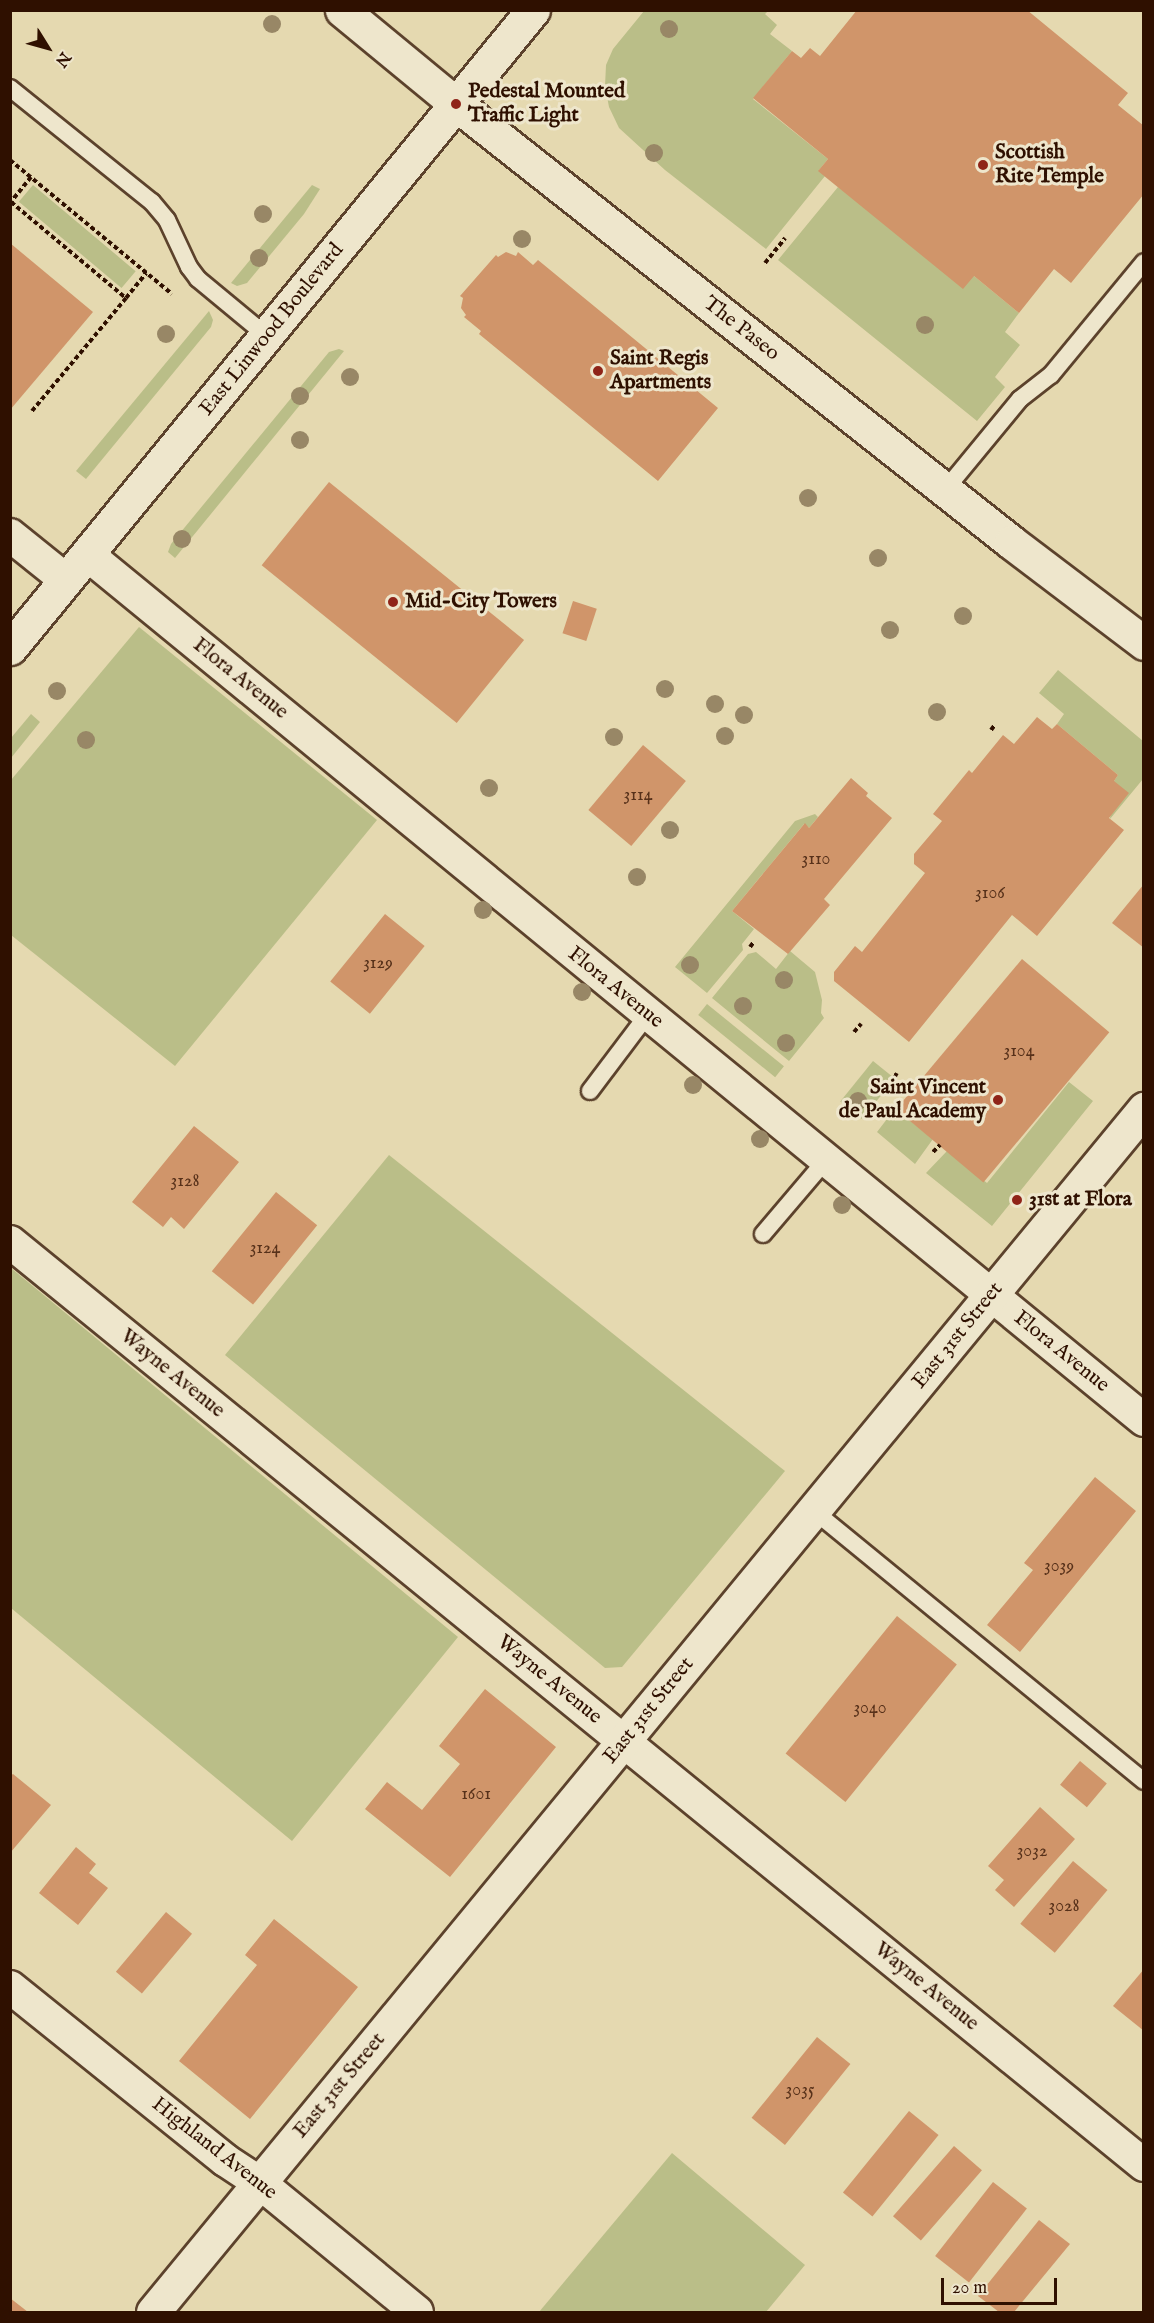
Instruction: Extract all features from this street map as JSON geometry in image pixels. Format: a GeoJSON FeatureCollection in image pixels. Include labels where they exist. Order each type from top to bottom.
{"type":"FeatureCollection","features":[{"type":"Feature","properties":{"kind":"main road","name":"The Paseo"},"geometry":{"type":"LineString","coordinates":[[342,10],[456,105],[1143,643]]}},
{"type":"Feature","properties":{"kind":"main road","name":"East Linwood Boulevard"},"geometry":{"type":"LineString","coordinates":[[10,648],[533,10]]}},
{"type":"Feature","properties":{"kind":"main road","name":"East 31st Street"},"geometry":{"type":"LineString","coordinates":[[153,2313],[1143,1109]]}},
{"type":"Feature","properties":{"kind":"street"},"geometry":{"type":"LineString","coordinates":[[10,535],[66,580]]}},
{"type":"Feature","properties":{"kind":"street","name":"Flora Avenue"},"geometry":{"type":"LineString","coordinates":[[88,555],[1143,1420]]}},
{"type":"Feature","properties":{"kind":"street","name":"Wayne Avenue"},"geometry":{"type":"LineString","coordinates":[[10,1242],[1143,2165]]}},
{"type":"Feature","properties":{"kind":"street","name":"Highland Avenue"},"geometry":{"type":"LineString","coordinates":[[10,1988],[225,2160],[260,2183],[417,2313]]}},
{"type":"Feature","properties":{"kind":"lane"},"geometry":{"type":"LineString","coordinates":[[10,88],[152,202],[167,220],[189,267],[198,279],[267,336]]}},
{"type":"Feature","properties":{"kind":"lane"},"geometry":{"type":"LineString","coordinates":[[945,490],[1020,399],[1051,375],[1143,262]]}},
{"type":"Feature","properties":{"kind":"lane"},"geometry":{"type":"LineString","coordinates":[[590,1091],[648,1014]]}},
{"type":"Feature","properties":{"kind":"lane"},"geometry":{"type":"LineString","coordinates":[[763,1234],[826,1160]]}},
{"type":"Feature","properties":{"kind":"lane"},"geometry":{"type":"LineString","coordinates":[[814,1511],[1143,1781]]}},
{"type":"Feature","properties":{"kind":"path"},"geometry":{"type":"LineString","coordinates":[[10,160],[180,302]]}},
{"type":"Feature","properties":{"kind":"path"},"geometry":{"type":"LineString","coordinates":[[31,177],[11,202],[126,298]]}},
{"type":"Feature","properties":{"kind":"path"},"geometry":{"type":"LineString","coordinates":[[765,262],[785,238]]}},
{"type":"Feature","properties":{"kind":"path"},"geometry":{"type":"LineString","coordinates":[[32,411],[146,273]]}},
{"type":"Feature","properties":{"kind":"path"},"geometry":{"type":"LineString","coordinates":[[750,947],[753,943]]}},
{"type":"Feature","properties":{"kind":"path"},"geometry":{"type":"LineString","coordinates":[[854,1032],[861,1024]]}},
{"type":"Feature","properties":{"kind":"path"},"geometry":{"type":"LineString","coordinates":[[933,1152],[940,1145]]}},
{"type":"Feature","properties":{"kind":"green space"},"geometry":{"type":"Polygon","coordinates":[[[644,11],[768,11],[765,14],[777,25],[770,34],[792,51],[753,99],[828,159],[819,170],[825,176],[766,249],[665,170],[619,128],[609,107],[605,86],[606,65],[613,49],[644,11]]]}},
{"type":"Feature","properties":{"kind":"green space"},"geometry":{"type":"Polygon","coordinates":[[[33,185],[136,271],[122,288],[19,202],[33,185]]]}},
{"type":"Feature","properties":{"kind":"green space"},"geometry":{"type":"Polygon","coordinates":[[[312,185],[320,189],[304,214],[247,283],[237,286],[231,283],[312,185]]]}},
{"type":"Feature","properties":{"kind":"green space"},"geometry":{"type":"Polygon","coordinates":[[[838,187],[974,276],[1019,313],[1005,332],[1020,345],[995,377],[1005,387],[977,421],[778,260],[838,187]]]}},
{"type":"Feature","properties":{"kind":"green space"},"geometry":{"type":"Polygon","coordinates":[[[209,311],[213,320],[211,327],[86,479],[76,471],[209,311]]]}},
{"type":"Feature","properties":{"kind":"green space"},"geometry":{"type":"Polygon","coordinates":[[[339,349],[344,351],[175,558],[168,552],[171,544],[329,352],[339,349]]]}},
{"type":"Feature","properties":{"kind":"green space"},"geometry":{"type":"Polygon","coordinates":[[[139,627],[377,820],[175,1066],[11,935],[11,780],[139,627]]]}},
{"type":"Feature","properties":{"kind":"green space"},"geometry":{"type":"Polygon","coordinates":[[[1058,670],[1143,741],[1143,779],[1110,819],[1114,781],[1118,775],[1057,724],[1064,714],[1039,693],[1058,670]]]}},
{"type":"Feature","properties":{"kind":"green space"},"geometry":{"type":"Polygon","coordinates":[[[31,714],[40,722],[11,758],[11,738],[31,714]]]}},
{"type":"Feature","properties":{"kind":"green space"},"geometry":{"type":"Polygon","coordinates":[[[815,814],[818,817],[809,828],[804,824],[732,911],[754,929],[742,944],[743,950],[707,993],[675,967],[795,821],[815,814]]]}},
{"type":"Feature","properties":{"kind":"green space"},"geometry":{"type":"Polygon","coordinates":[[[790,951],[815,972],[822,1000],[821,1013],[824,1018],[789,1061],[712,998],[748,954],[756,952],[776,969],[790,951]]]}},
{"type":"Feature","properties":{"kind":"green space"},"geometry":{"type":"Polygon","coordinates":[[[707,1004],[784,1066],[775,1077],[698,1015],[707,1004]]]}},
{"type":"Feature","properties":{"kind":"green space"},"geometry":{"type":"Polygon","coordinates":[[[873,1061],[895,1079],[862,1119],[840,1101],[873,1061]]]}},
{"type":"Feature","properties":{"kind":"green space"},"geometry":{"type":"Polygon","coordinates":[[[1069,1082],[1093,1101],[992,1226],[926,1173],[947,1151],[987,1183],[1069,1082]]]}},
{"type":"Feature","properties":{"kind":"green space"},"geometry":{"type":"Polygon","coordinates":[[[897,1106],[901,1106],[898,1111],[933,1139],[915,1164],[877,1132],[897,1106]]]}},
{"type":"Feature","properties":{"kind":"green space"},"geometry":{"type":"Polygon","coordinates":[[[389,1155],[785,1471],[622,1667],[605,1668],[225,1355],[389,1155]]]}},
{"type":"Feature","properties":{"kind":"green space"},"geometry":{"type":"Polygon","coordinates":[[[11,1268],[458,1637],[292,1841],[11,1608],[11,1268]]]}},
{"type":"Feature","properties":{"kind":"green space"},"geometry":{"type":"Polygon","coordinates":[[[672,2153],[805,2265],[766,2312],[539,2312],[672,2153]]]}},
{"type":"Feature","properties":{"kind":"building","name":"Scottish Rite Temple"},"geometry":{"type":"Polygon","coordinates":[[[857,10],[1027,10],[1128,93],[1118,105],[1144,126],[1144,194],[1071,283],[1054,269],[1019,313],[974,276],[963,289],[818,171],[828,159],[753,98],[792,51],[801,58],[810,48],[820,56],[857,10]]]}},
{"type":"Feature","properties":{"kind":"building"},"geometry":{"type":"Polygon","coordinates":[[[10,243],[93,312],[10,410],[10,243]]]}},
{"type":"Feature","properties":{"kind":"building","name":"Saint Regis Apartments"},"geometry":{"type":"Polygon","coordinates":[[[506,252],[516,256],[518,252],[533,265],[538,260],[718,408],[658,481],[479,334],[481,331],[464,317],[466,315],[461,308],[463,298],[460,296],[496,255],[498,257],[506,252]]]}},
{"type":"Feature","properties":{"kind":"building","name":"Mid-City Towers"},"geometry":{"type":"Polygon","coordinates":[[[329,482],[524,640],[457,723],[262,565],[329,482]]]}},
{"type":"Feature","properties":{"kind":"building"},"geometry":{"type":"Polygon","coordinates":[[[573,601],[597,609],[586,641],[562,633],[573,601]]]}},
{"type":"Feature","properties":{"kind":"building"},"geometry":{"type":"Polygon","coordinates":[[[1037,717],[1052,729],[1057,724],[1118,775],[1114,781],[1129,793],[1109,818],[1124,830],[1037,936],[1012,915],[909,1042],[834,981],[834,972],[855,946],[862,952],[925,873],[914,864],[914,854],[942,821],[933,814],[969,770],[972,773],[1003,735],[1014,744],[1037,717]]]}},
{"type":"Feature","properties":{"kind":"building"},"geometry":{"type":"Polygon","coordinates":[[[643,745],[686,781],[631,846],[588,810],[643,745]]]}},
{"type":"Feature","properties":{"kind":"building"},"geometry":{"type":"Polygon","coordinates":[[[851,778],[868,793],[866,796],[892,818],[824,899],[830,905],[788,954],[732,911],[805,823],[809,828],[851,778]]]}},
{"type":"Feature","properties":{"kind":"building"},"geometry":{"type":"Polygon","coordinates":[[[1144,884],[1144,948],[1112,923],[1144,884]]]}},
{"type":"Feature","properties":{"kind":"building"},"geometry":{"type":"Polygon","coordinates":[[[385,914],[425,946],[370,1014],[330,982],[385,914]]]}},
{"type":"Feature","properties":{"kind":"building","name":"Saint Vincent de Paul Academy"},"geometry":{"type":"Polygon","coordinates":[[[1022,959],[1109,1032],[983,1182],[896,1109],[1022,959]]]}},
{"type":"Feature","properties":{"kind":"building"},"geometry":{"type":"Polygon","coordinates":[[[194,1126],[239,1162],[184,1229],[171,1217],[163,1227],[132,1202],[194,1126]]]}},
{"type":"Feature","properties":{"kind":"building"},"geometry":{"type":"Polygon","coordinates":[[[276,1192],[317,1225],[253,1305],[212,1271],[276,1192]]]}},
{"type":"Feature","properties":{"kind":"building"},"geometry":{"type":"Polygon","coordinates":[[[1095,1477],[1136,1511],[1020,1652],[987,1625],[1033,1570],[1024,1563],[1095,1477]]]}},
{"type":"Feature","properties":{"kind":"building"},"geometry":{"type":"Polygon","coordinates":[[[897,1616],[957,1664],[845,1802],[786,1754],[897,1616]]]}},
{"type":"Feature","properties":{"kind":"building"},"geometry":{"type":"Polygon","coordinates":[[[485,1689],[556,1747],[450,1877],[365,1809],[387,1782],[422,1810],[460,1764],[439,1746],[485,1689]]]}},
{"type":"Feature","properties":{"kind":"building"},"geometry":{"type":"Polygon","coordinates":[[[1080,1761],[1107,1783],[1087,1807],[1060,1785],[1080,1761]]]}},
{"type":"Feature","properties":{"kind":"building"},"geometry":{"type":"Polygon","coordinates":[[[13,1774],[51,1805],[10,1853],[10,1776],[13,1774]]]}},
{"type":"Feature","properties":{"kind":"building"},"geometry":{"type":"Polygon","coordinates":[[[1040,1807],[1075,1839],[1014,1907],[995,1890],[1004,1880],[988,1866],[1040,1807]]]}},
{"type":"Feature","properties":{"kind":"building"},"geometry":{"type":"Polygon","coordinates":[[[76,1847],[96,1864],[89,1873],[108,1888],[78,1925],[39,1893],[76,1847]]]}},
{"type":"Feature","properties":{"kind":"building"},"geometry":{"type":"Polygon","coordinates":[[[1073,1861],[1107,1890],[1055,1953],[1020,1924],[1073,1861]]]}},
{"type":"Feature","properties":{"kind":"building"},"geometry":{"type":"Polygon","coordinates":[[[166,1912],[192,1934],[142,1994],[116,1972],[166,1912]]]}},
{"type":"Feature","properties":{"kind":"building"},"geometry":{"type":"Polygon","coordinates":[[[274,1919],[358,1987],[250,2119],[179,2061],[257,1965],[245,1955],[274,1919]]]}},
{"type":"Feature","properties":{"kind":"building"},"geometry":{"type":"Polygon","coordinates":[[[1144,1969],[1144,2031],[1113,2006],[1144,1969]]]}},
{"type":"Feature","properties":{"kind":"building"},"geometry":{"type":"Polygon","coordinates":[[[817,2037],[850,2064],[785,2145],[752,2118],[817,2037]]]}},
{"type":"Feature","properties":{"kind":"building"},"geometry":{"type":"Polygon","coordinates":[[[909,2111],[939,2135],[872,2217],[843,2193],[909,2111]]]}},
{"type":"Feature","properties":{"kind":"building"},"geometry":{"type":"Polygon","coordinates":[[[954,2146],[982,2170],[921,2240],[893,2216],[954,2146]]]}},
{"type":"Feature","properties":{"kind":"building"},"geometry":{"type":"Polygon","coordinates":[[[993,2182],[1027,2208],[969,2283],[935,2256],[993,2182]]]}},
{"type":"Feature","properties":{"kind":"building"},"geometry":{"type":"Polygon","coordinates":[[[1039,2220],[1070,2244],[1014,2312],[999,2312],[978,2296],[1039,2220]]]}},
{"type":"Feature","properties":{"kind":"building"},"geometry":{"type":"Polygon","coordinates":[[[10,2298],[28,2312],[10,2312],[10,2298]]]}},
{"type":"Feature","properties":{"kind":"place","name":"Pedestal Mounted Traffic Light"},"geometry":{"type":"Point","coordinates":[456,104]}},
{"type":"Feature","properties":{"kind":"place","name":"Scottish Rite Temple"},"geometry":{"type":"Point","coordinates":[983,165]}},
{"type":"Feature","properties":{"kind":"place","name":"Saint Regis Apartments"},"geometry":{"type":"Point","coordinates":[598,371]}},
{"type":"Feature","properties":{"kind":"place","name":"Mid-City Towers"},"geometry":{"type":"Point","coordinates":[393,602]}},
{"type":"Feature","properties":{"kind":"place","name":"Saint Vincent de Paul Academy"},"geometry":{"type":"Point","coordinates":[998,1100]}},
{"type":"Feature","properties":{"kind":"place","name":"31st at Flora"},"geometry":{"type":"Point","coordinates":[1017,1200]}}]}
